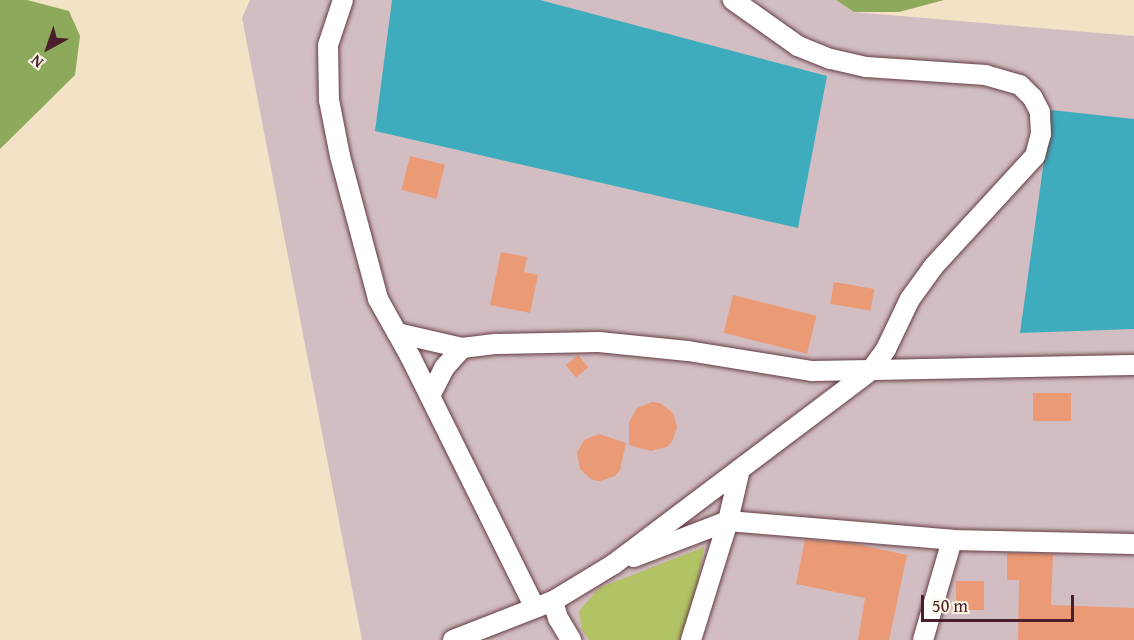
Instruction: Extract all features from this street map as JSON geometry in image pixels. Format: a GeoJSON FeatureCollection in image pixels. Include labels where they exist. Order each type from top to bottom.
{"type":"FeatureCollection","features":[{"type":"Feature","properties":{"kind":"street"},"geometry":{"type":"LineString","coordinates":[[343,0],[328,45],[329,100],[340,156],[378,299],[430,396],[534,608]]}},
{"type":"Feature","properties":{"kind":"street"},"geometry":{"type":"LineString","coordinates":[[453,640],[553,601],[614,564],[871,370],[886,348],[910,299],[933,267],[1035,156],[1041,134],[1040,112],[1033,98],[1020,85],[986,75],[866,67],[830,59],[798,46],[733,0]]}},
{"type":"Feature","properties":{"kind":"street"},"geometry":{"type":"LineString","coordinates":[[397,333],[462,348],[497,344],[599,342],[688,351],[812,371],[1134,365]]}},
{"type":"Feature","properties":{"kind":"street"},"geometry":{"type":"LineString","coordinates":[[430,396],[444,368],[462,348]]}},
{"type":"Feature","properties":{"kind":"street"},"geometry":{"type":"LineString","coordinates":[[691,640],[728,521],[740,469]]}},
{"type":"Feature","properties":{"kind":"street"},"geometry":{"type":"LineString","coordinates":[[614,564],[728,521],[952,540],[1134,544]]}},
{"type":"Feature","properties":{"kind":"street"},"geometry":{"type":"LineString","coordinates":[[923,640],[952,540]]}},
{"type":"Feature","properties":{"kind":"street"},"geometry":{"type":"LineString","coordinates":[[553,601],[558,618],[571,640]]}},
{"type":"Feature","properties":{"kind":"shaded area"},"geometry":{"type":"Polygon","coordinates":[[[250,0],[836,0],[854,12],[1134,36],[1134,640],[362,640],[242,18],[250,0]]]}},
{"type":"Feature","properties":{"kind":"green space"},"geometry":{"type":"Polygon","coordinates":[[[0,0],[27,0],[69,11],[80,36],[75,75],[0,149],[0,0]]]}},
{"type":"Feature","properties":{"kind":"green space"},"geometry":{"type":"Polygon","coordinates":[[[836,0],[944,0],[899,12],[854,12],[836,0]]]}},
{"type":"Feature","properties":{"kind":"green space"},"geometry":{"type":"Polygon","coordinates":[[[704,547],[691,624],[679,640],[589,640],[582,630],[579,611],[599,588],[704,547]]]}},
{"type":"Feature","properties":{"kind":"water"},"geometry":{"type":"Polygon","coordinates":[[[392,0],[540,0],[827,76],[798,228],[375,131],[392,0]]]}},
{"type":"Feature","properties":{"kind":"water"},"geometry":{"type":"Polygon","coordinates":[[[1051,110],[1134,119],[1134,329],[1020,333],[1051,110]]]}},
{"type":"Feature","properties":{"kind":"building"},"geometry":{"type":"Polygon","coordinates":[[[410,156],[445,165],[436,199],[402,190],[410,156]]]}},
{"type":"Feature","properties":{"kind":"building"},"geometry":{"type":"Polygon","coordinates":[[[501,252],[527,257],[524,272],[538,275],[530,313],[490,305],[501,252]]]}},
{"type":"Feature","properties":{"kind":"building"},"geometry":{"type":"Polygon","coordinates":[[[834,282],[874,289],[871,311],[830,304],[834,282]]]}},
{"type":"Feature","properties":{"kind":"building"},"geometry":{"type":"Polygon","coordinates":[[[733,295],[816,316],[807,354],[724,333],[733,295]]]}},
{"type":"Feature","properties":{"kind":"building"},"geometry":{"type":"Polygon","coordinates":[[[578,355],[588,367],[576,378],[566,365],[578,355]]]}},
{"type":"Feature","properties":{"kind":"building"},"geometry":{"type":"Polygon","coordinates":[[[1033,393],[1071,393],[1071,421],[1033,421],[1033,393]]]}},
{"type":"Feature","properties":{"kind":"building"},"geometry":{"type":"Polygon","coordinates":[[[652,402],[660,403],[673,413],[677,427],[672,442],[667,447],[651,451],[629,445],[629,422],[637,408],[652,402]]]}},
{"type":"Feature","properties":{"kind":"building"},"geometry":{"type":"Polygon","coordinates":[[[599,434],[626,443],[620,470],[615,476],[600,481],[592,480],[580,469],[577,453],[584,440],[599,434]]]}},
{"type":"Feature","properties":{"kind":"building"},"geometry":{"type":"Polygon","coordinates":[[[805,540],[851,543],[907,555],[889,640],[858,640],[865,598],[796,584],[805,540]]]}},
{"type":"Feature","properties":{"kind":"building"},"geometry":{"type":"Polygon","coordinates":[[[1007,553],[1053,554],[1051,605],[1134,608],[1134,640],[1018,640],[1019,580],[1007,580],[1007,553]]]}},
{"type":"Feature","properties":{"kind":"building"},"geometry":{"type":"Polygon","coordinates":[[[956,581],[984,581],[984,610],[956,610],[956,581]]]}}]}
